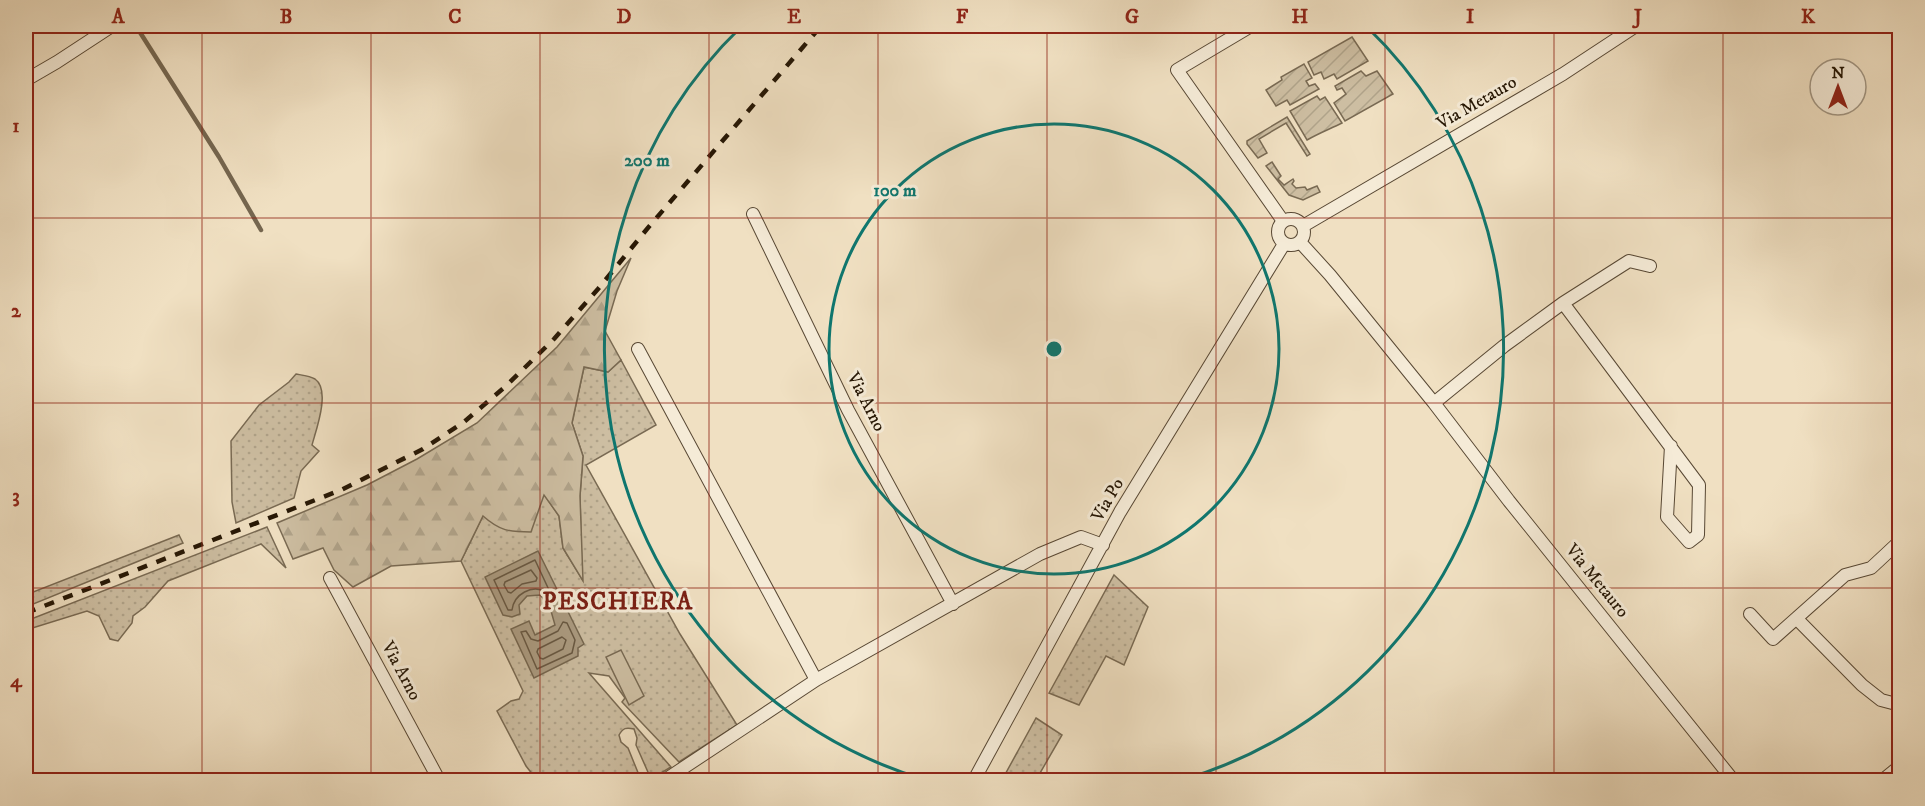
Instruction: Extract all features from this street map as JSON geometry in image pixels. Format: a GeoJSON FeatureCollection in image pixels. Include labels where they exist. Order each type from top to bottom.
{"type":"FeatureCollection","features":[{"type":"Feature","properties":{"kind":"street"},"geometry":{"type":"LineString","coordinates":[[26,80],[112,26]]}},
{"type":"Feature","properties":{"kind":"street"},"geometry":{"type":"LineString","coordinates":[[1251,26],[1177,70],[1283,221]]}},
{"type":"Feature","properties":{"kind":"street","name":"Via Metauro"},"geometry":{"type":"LineString","coordinates":[[1303,226],[1563,74],[1636,26]]}},
{"type":"Feature","properties":{"kind":"street","name":"Via Arno"},"geometry":{"type":"LineString","coordinates":[[753,214],[848,410],[953,604]]}},
{"type":"Feature","properties":{"kind":"street"},"geometry":{"type":"LineString","coordinates":[[1292,219],[1303,226],[1304,234],[1300,242],[1292,246],[1284,244],[1277,232],[1283,221],[1292,219]]}},
{"type":"Feature","properties":{"kind":"street","name":"Via Metauro"},"geometry":{"type":"LineString","coordinates":[[1300,242],[1330,275],[1434,403],[1509,501],[1733,780]]}},
{"type":"Feature","properties":{"kind":"street","name":"Via Po"},"geometry":{"type":"LineString","coordinates":[[974,780],[1120,512],[1284,244]]}},
{"type":"Feature","properties":{"kind":"street"},"geometry":{"type":"LineString","coordinates":[[1434,403],[1504,346],[1563,303],[1629,261],[1650,266]]}},
{"type":"Feature","properties":{"kind":"street"},"geometry":{"type":"LineString","coordinates":[[1563,303],[1577,325],[1671,446],[1699,485],[1698,535],[1689,542],[1667,517],[1671,446]]}},
{"type":"Feature","properties":{"kind":"street"},"geometry":{"type":"LineString","coordinates":[[638,349],[816,680]]}},
{"type":"Feature","properties":{"kind":"street"},"geometry":{"type":"LineString","coordinates":[[665,780],[816,680],[1040,554],[1081,537],[1103,545]]}},
{"type":"Feature","properties":{"kind":"street"},"geometry":{"type":"LineString","coordinates":[[1750,615],[1773,639],[1845,575],[1872,568],[1899,540]]}},
{"type":"Feature","properties":{"kind":"street","name":"Via Arno"},"geometry":{"type":"LineString","coordinates":[[330,578],[439,780]]}},
{"type":"Feature","properties":{"kind":"street"},"geometry":{"type":"LineString","coordinates":[[1797,619],[1862,685],[1881,700],[1899,705]]}},
{"type":"Feature","properties":{"kind":"street"},"geometry":{"type":"LineString","coordinates":[[1883,780],[1899,766]]}},
{"type":"Feature","properties":{"kind":"green space"},"geometry":{"type":"Polygon","coordinates":[[[1352,37],[1368,61],[1337,79],[1334,74],[1324,79],[1321,72],[1314,75],[1308,62],[1352,37]]]}},
{"type":"Feature","properties":{"kind":"green space"},"geometry":{"type":"Polygon","coordinates":[[[1304,64],[1312,78],[1306,81],[1309,86],[1315,84],[1319,89],[1290,105],[1287,100],[1276,106],[1266,90],[1282,80],[1281,77],[1304,64]]]}},
{"type":"Feature","properties":{"kind":"green space"},"geometry":{"type":"Polygon","coordinates":[[[1361,71],[1366,76],[1377,71],[1393,94],[1345,121],[1334,103],[1346,94],[1342,88],[1337,90],[1335,86],[1361,71]]]}},
{"type":"Feature","properties":{"kind":"green space"},"geometry":{"type":"Polygon","coordinates":[[[1317,96],[1320,100],[1325,97],[1342,123],[1307,140],[1290,111],[1317,96]]]}},
{"type":"Feature","properties":{"kind":"green space"},"geometry":{"type":"Polygon","coordinates":[[[1287,117],[1310,154],[1307,156],[1286,123],[1259,139],[1267,153],[1258,158],[1247,141],[1287,117]]]}},
{"type":"Feature","properties":{"kind":"green space"},"geometry":{"type":"Polygon","coordinates":[[[1272,162],[1281,176],[1278,179],[1284,185],[1293,179],[1292,184],[1296,188],[1305,187],[1307,190],[1317,186],[1320,192],[1303,200],[1289,195],[1266,166],[1272,162]]]}},
{"type":"Feature","properties":{"kind":"green space"},"geometry":{"type":"Polygon","coordinates":[[[631,258],[617,291],[605,331],[621,360],[608,372],[584,367],[572,423],[583,456],[580,496],[583,581],[563,548],[559,516],[544,495],[531,532],[505,530],[483,516],[461,561],[391,566],[353,587],[334,570],[323,548],[293,559],[277,523],[367,485],[417,459],[477,423],[557,347],[631,258]]]}},
{"type":"Feature","properties":{"kind":"green space"},"geometry":{"type":"Polygon","coordinates":[[[621,360],[656,425],[586,465],[680,634],[737,725],[679,762],[622,702],[625,698],[609,676],[589,673],[671,767],[651,779],[636,745],[637,738],[634,729],[627,728],[623,729],[619,735],[621,742],[628,748],[641,780],[537,780],[526,766],[497,711],[511,701],[519,699],[523,691],[461,561],[483,516],[544,494],[559,516],[563,548],[582,579],[580,496],[583,456],[572,423],[584,367],[608,372],[621,360]]]}},
{"type":"Feature","properties":{"kind":"green space"},"geometry":{"type":"Polygon","coordinates":[[[296,374],[313,378],[320,384],[321,410],[312,445],[319,451],[301,471],[294,498],[236,523],[232,502],[231,441],[259,405],[296,374]]]}},
{"type":"Feature","properties":{"kind":"green space"},"geometry":{"type":"Polygon","coordinates":[[[267,527],[286,568],[261,544],[168,581],[145,607],[133,616],[132,623],[118,641],[110,639],[99,616],[87,611],[26,630],[26,621],[267,527]]]}},
{"type":"Feature","properties":{"kind":"green space"},"geometry":{"type":"Polygon","coordinates":[[[179,535],[183,543],[26,607],[26,601],[30,599],[33,592],[179,535]]]}},
{"type":"Feature","properties":{"kind":"green space"},"geometry":{"type":"Polygon","coordinates":[[[1114,575],[1148,607],[1124,665],[1106,656],[1079,705],[1049,693],[1114,575]]]}},
{"type":"Feature","properties":{"kind":"green space"},"geometry":{"type":"Polygon","coordinates":[[[621,650],[644,696],[629,705],[606,657],[621,650]]]}},
{"type":"Feature","properties":{"kind":"green space"},"geometry":{"type":"Polygon","coordinates":[[[1036,718],[1062,735],[1036,780],[1002,780],[1036,718]]]}},
{"type":"Feature","properties":{"kind":"water"},"geometry":{"type":"Polygon","coordinates":[[[538,551],[584,644],[578,648],[578,656],[534,678],[511,629],[529,621],[535,635],[555,625],[549,604],[540,595],[527,596],[519,605],[520,614],[512,617],[503,615],[485,577],[538,551]]]}},
{"type":"Feature","properties":{"kind":"waterway"},"geometry":{"type":"LineString","coordinates":[[136,26],[219,157],[261,230]]}},
{"type":"Feature","properties":{"kind":"railway"},"geometry":{"type":"LineString","coordinates":[[26,613],[341,490],[423,449],[464,422],[506,386],[554,339],[821,26]]}},
{"type":"Feature","properties":{"kind":"district","name":"PESCHIERA"},"geometry":{"type":"Point","coordinates":[618,602]}}]}
